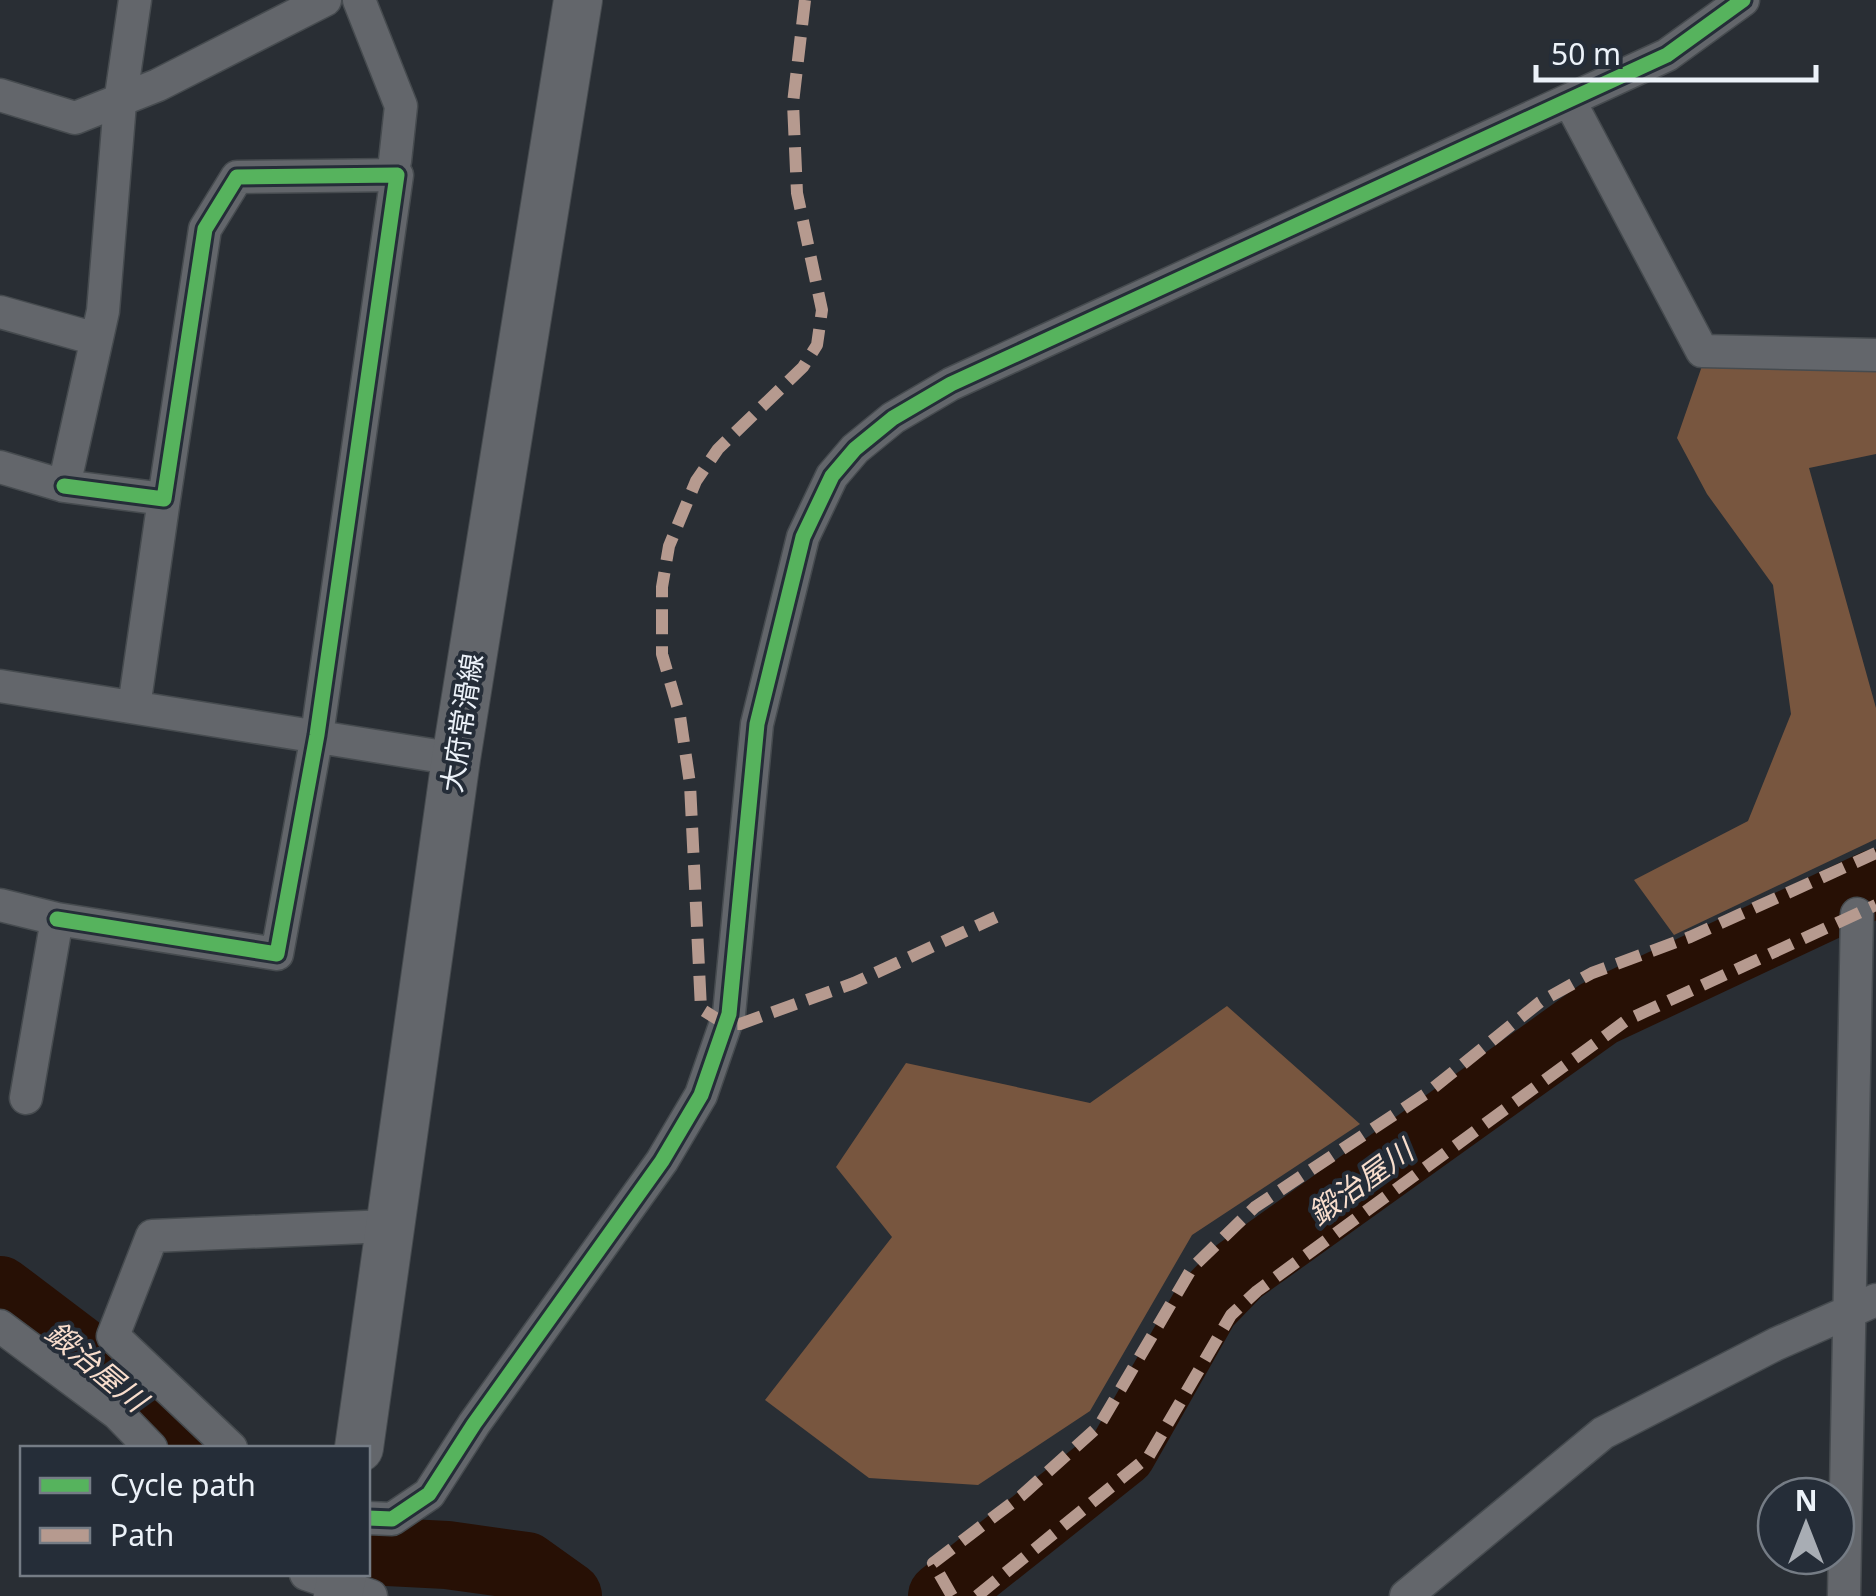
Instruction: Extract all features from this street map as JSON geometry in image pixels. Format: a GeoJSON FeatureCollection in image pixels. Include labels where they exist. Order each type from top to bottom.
{"type":"FeatureCollection","features":[{"type":"Feature","properties":{"kind":"main road","name":"大府常滑線"},"geometry":{"type":"LineString","coordinates":[[360,1446],[456,759],[578,0]]}},
{"type":"Feature","properties":{"kind":"street"},"geometry":{"type":"LineString","coordinates":[[64,486],[96,339],[113,216],[120,103],[136,0]]}},
{"type":"Feature","properties":{"kind":"street"},"geometry":{"type":"LineString","coordinates":[[0,95],[75,118],[120,103],[325,0]]}},
{"type":"Feature","properties":{"kind":"street"},"geometry":{"type":"LineString","coordinates":[[359,0],[401,106],[395,161]]}},
{"type":"Feature","properties":{"kind":"street"},"geometry":{"type":"LineString","coordinates":[[370,1518],[392,1519],[429,1494],[662,1161],[701,1094],[729,1014],[757,724],[802,537],[824,490],[855,449],[892,418],[951,384],[1667,56],[1744,0]]}},
{"type":"Feature","properties":{"kind":"street"},"geometry":{"type":"LineString","coordinates":[[1569,100],[1702,351],[1876,355]]}},
{"type":"Feature","properties":{"kind":"street"},"geometry":{"type":"LineString","coordinates":[[0,905],[57,919],[277,954],[318,735],[397,175],[237,177],[205,230],[134,707]]}},
{"type":"Feature","properties":{"kind":"street"},"geometry":{"type":"LineString","coordinates":[[0,312],[96,339]]}},
{"type":"Feature","properties":{"kind":"street"},"geometry":{"type":"LineString","coordinates":[[0,467],[64,486],[164,499]]}},
{"type":"Feature","properties":{"kind":"street"},"geometry":{"type":"LineString","coordinates":[[0,686],[456,759]]}},
{"type":"Feature","properties":{"kind":"street"},"geometry":{"type":"LineString","coordinates":[[1844,1596],[1864,1306],[1857,914]]}},
{"type":"Feature","properties":{"kind":"street"},"geometry":{"type":"LineString","coordinates":[[26,1098],[57,919]]}},
{"type":"Feature","properties":{"kind":"street"},"geometry":{"type":"LineString","coordinates":[[229,1446],[113,1336],[152,1236],[388,1226]]}},
{"type":"Feature","properties":{"kind":"street"},"geometry":{"type":"LineString","coordinates":[[1406,1596],[1603,1433],[1776,1344],[1864,1306]]}},
{"type":"Feature","properties":{"kind":"street"},"geometry":{"type":"LineString","coordinates":[[0,1326],[118,1414],[149,1446]]}},
{"type":"Feature","properties":{"kind":"shaded area"},"geometry":{"type":"Polygon","coordinates":[[[1702,366],[1876,372],[1876,454],[1809,468],[1876,708],[1876,839],[1674,935],[1634,880],[1748,821],[1791,714],[1773,585],[1707,494],[1677,438],[1702,366]]]}},
{"type":"Feature","properties":{"kind":"shaded area"},"geometry":{"type":"Polygon","coordinates":[[[1227,1006],[1360,1124],[1192,1235],[1090,1411],[978,1485],[869,1478],[765,1400],[892,1237],[836,1167],[906,1063],[1090,1103],[1227,1006]]]}},
{"type":"Feature","properties":{"kind":"waterway","name":"鍛治屋川"},"geometry":{"type":"LineString","coordinates":[[942,1596],[1122,1453],[1206,1305],[1239,1271],[1599,1013],[1876,883]]}},
{"type":"Feature","properties":{"kind":"waterway","name":"鍛治屋川"},"geometry":{"type":"LineString","coordinates":[[0,1290],[111,1374],[186,1446]]}},
{"type":"Feature","properties":{"kind":"waterway","name":"鍛治屋川"},"geometry":{"type":"LineString","coordinates":[[370,1551],[447,1555],[526,1566],[568,1596]]}},
{"type":"Feature","properties":{"kind":"marked path"},"geometry":{"type":"LineString","coordinates":[[805,0],[793,103],[797,193],[822,310],[817,345],[803,367],[718,449],[696,481],[669,546],[662,587],[662,654],[680,716],[690,784],[701,1009],[725,1024],[740,1024],[854,983],[996,917]]}},
{"type":"Feature","properties":{"kind":"marked path"},"geometry":{"type":"LineString","coordinates":[[952,1596],[933,1563],[1021,1496],[1099,1426],[1192,1268],[1255,1207],[1427,1093],[1540,1002],[1592,973],[1690,937],[1876,853]]}},
{"type":"Feature","properties":{"kind":"marked path"},"geometry":{"type":"LineString","coordinates":[[977,1596],[1149,1456],[1231,1315],[1257,1291],[1627,1020],[1876,905]]}},
{"type":"Feature","properties":{"kind":"cycle path"},"geometry":{"type":"LineString","coordinates":[[370,1518],[392,1519],[429,1494],[474,1424],[662,1161],[701,1095],[729,1014],[757,724],[803,537],[832,476],[855,449],[893,418],[951,384],[1667,55],[1743,0]]}},
{"type":"Feature","properties":{"kind":"cycle path"},"geometry":{"type":"LineString","coordinates":[[57,919],[277,954],[317,735],[397,175],[237,177],[205,229],[164,499],[64,486]]}}]}
